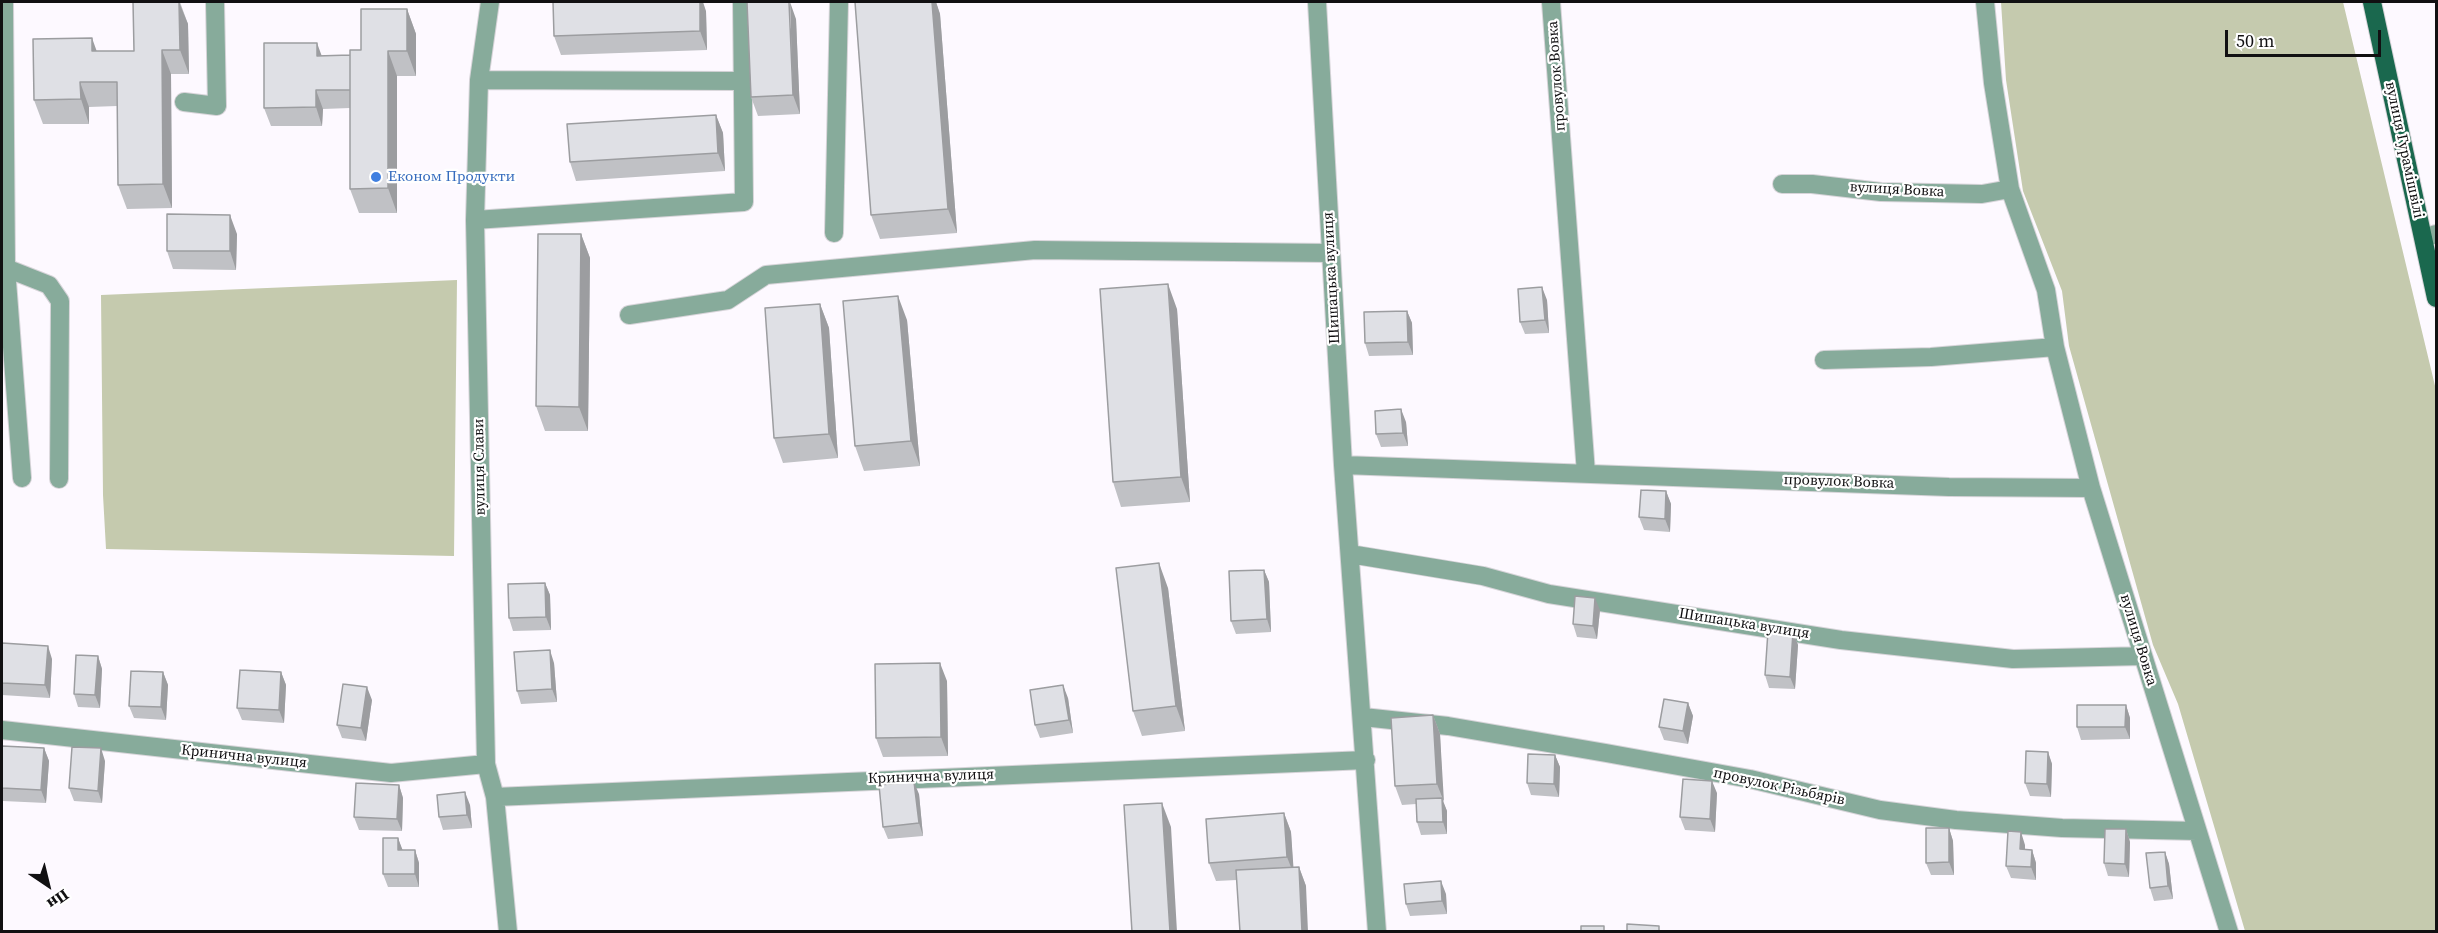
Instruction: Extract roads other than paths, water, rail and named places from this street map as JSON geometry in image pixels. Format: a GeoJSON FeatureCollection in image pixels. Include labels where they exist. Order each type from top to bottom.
{"type":"FeatureCollection","features":[{"type":"Feature","properties":{"kind":"main road","name":"вулиця Гурамішвілі"},"geometry":{"type":"LineString","coordinates":[[2372,2],[2430,236],[2436,298]]}},
{"type":"Feature","properties":{"kind":"street"},"geometry":{"type":"LineString","coordinates":[[4,2],[6,268],[22,478]]}},
{"type":"Feature","properties":{"kind":"street"},"geometry":{"type":"LineString","coordinates":[[184,102],[217,106],[215,2]]}},
{"type":"Feature","properties":{"kind":"street","name":"вулиця Слави"},"geometry":{"type":"LineString","coordinates":[[490,2],[479,80],[475,220],[486,764],[495,797],[508,932]]}},
{"type":"Feature","properties":{"kind":"street"},"geometry":{"type":"LineString","coordinates":[[475,220],[744,202],[742,2]]}},
{"type":"Feature","properties":{"kind":"street"},"geometry":{"type":"LineString","coordinates":[[834,233],[840,2]]}},
{"type":"Feature","properties":{"kind":"street","name":"Шишацька вулиця"},"geometry":{"type":"LineString","coordinates":[[1317,2],[1343,465],[1377,932]]}},
{"type":"Feature","properties":{"kind":"street","name":"провулок Вовка"},"geometry":{"type":"LineString","coordinates":[[1551,2],[1586,473]]}},
{"type":"Feature","properties":{"kind":"street","name":"вулиця Вовка"},"geometry":{"type":"LineString","coordinates":[[1984,2],[1993,82],[2010,189],[2046,290],[2055,346],[2091,488],[2229,932]]}},
{"type":"Feature","properties":{"kind":"street"},"geometry":{"type":"LineString","coordinates":[[479,80],[742,81]]}},
{"type":"Feature","properties":{"kind":"street","name":"вулиця Вовка"},"geometry":{"type":"LineString","coordinates":[[1782,183],[1904,192],[1982,194],[2010,189]]}},
{"type":"Feature","properties":{"kind":"street"},"geometry":{"type":"LineString","coordinates":[[629,315],[728,300],[766,275],[1035,250],[1331,253]]}},
{"type":"Feature","properties":{"kind":"street"},"geometry":{"type":"LineString","coordinates":[[6,268],[49,285],[60,302],[59,479]]}},
{"type":"Feature","properties":{"kind":"street"},"geometry":{"type":"LineString","coordinates":[[1824,360],[1931,357],[2055,346]]}},
{"type":"Feature","properties":{"kind":"street","name":"провулок Вовка"},"geometry":{"type":"LineString","coordinates":[[1343,465],[1949,487],[2091,488]]}},
{"type":"Feature","properties":{"kind":"street","name":"Шишацька вулиця"},"geometry":{"type":"LineString","coordinates":[[1350,554],[1483,576],[1549,594],[1841,640],[2013,659],[2143,656]]}},
{"type":"Feature","properties":{"kind":"street","name":"провулок Різьбярів"},"geometry":{"type":"LineString","coordinates":[[1363,717],[1448,726],[1606,753],[1750,779],[1880,810],[1956,820],[2062,828],[2197,831]]}},
{"type":"Feature","properties":{"kind":"street","name":"Кринична вулиця"},"geometry":{"type":"LineString","coordinates":[[2,730],[391,773],[486,764]]}},
{"type":"Feature","properties":{"kind":"street","name":"Кринична вулиця"},"geometry":{"type":"LineString","coordinates":[[495,797],[1366,760]]}},
{"type":"Feature","properties":{"kind":"place","name":"Економ Продукти"},"geometry":{"type":"Point","coordinates":[376,177]}}]}
